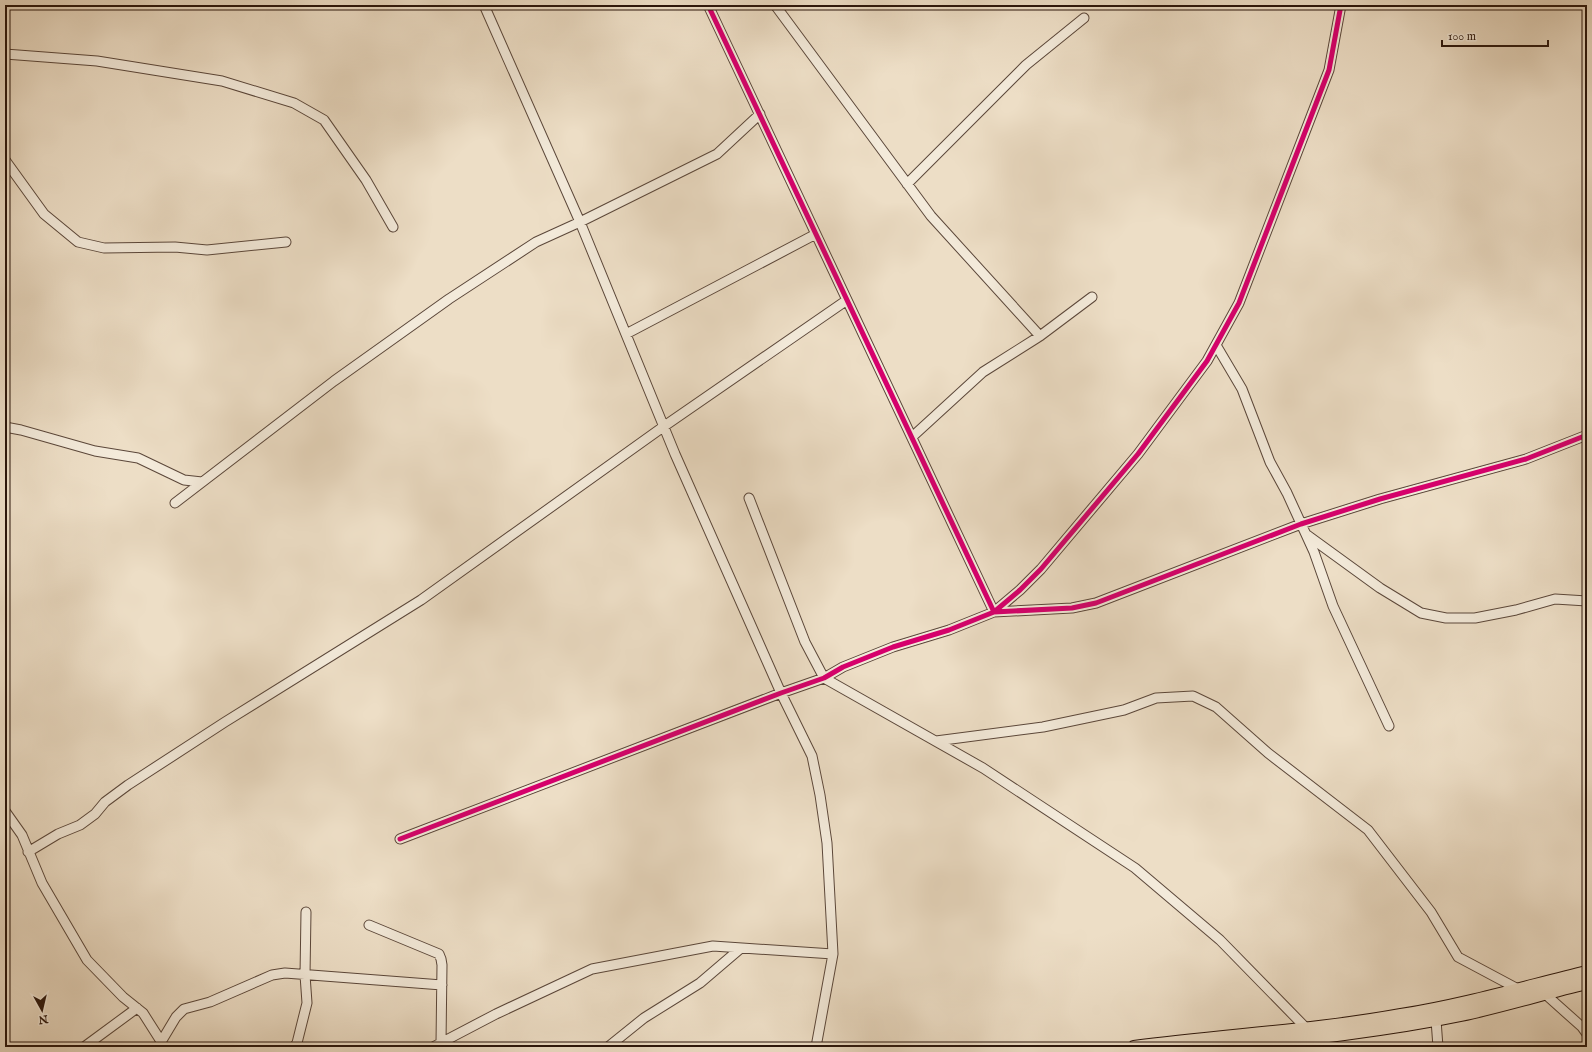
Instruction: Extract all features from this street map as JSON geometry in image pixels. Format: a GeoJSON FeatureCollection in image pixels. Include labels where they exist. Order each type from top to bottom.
{"type":"FeatureCollection","features":[{"type":"Feature","properties":{"kind":"main road"},"geometry":{"type":"LineString","coordinates":[[1135,1047],[1306,1028],[1402,1015],[1587,972]]}},
{"type":"Feature","properties":{"kind":"main road"},"geometry":{"type":"LineString","coordinates":[[1227,1047],[1257,1046],[1436,1020],[1462,1015],[1587,983]]}},
{"type":"Feature","properties":{"kind":"street"},"geometry":{"type":"LineString","coordinates":[[484,5],[580,222],[663,427],[781,692],[812,756],[820,795],[827,843],[833,954],[816,1047]]}},
{"type":"Feature","properties":{"kind":"street"},"geometry":{"type":"LineString","coordinates":[[708,5],[994,612]]}},
{"type":"Feature","properties":{"kind":"street"},"geometry":{"type":"LineString","coordinates":[[775,5],[931,216],[1040,336]]}},
{"type":"Feature","properties":{"kind":"street"},"geometry":{"type":"LineString","coordinates":[[400,839],[781,692],[824,678],[843,667],[893,647],[949,630],[994,612],[1020,590],[1042,569],[1138,454],[1207,361],[1216,345],[1239,303],[1328,70],[1341,5]]}},
{"type":"Feature","properties":{"kind":"street"},"geometry":{"type":"LineString","coordinates":[[907,184],[1026,65],[1084,18]]}},
{"type":"Feature","properties":{"kind":"street"},"geometry":{"type":"LineString","coordinates":[[5,54],[97,61],[222,81],[294,104],[324,120],[366,180],[393,227]]}},
{"type":"Feature","properties":{"kind":"street"},"geometry":{"type":"LineString","coordinates":[[175,503],[334,381],[449,299],[536,242],[580,222],[717,154],[760,114]]}},
{"type":"Feature","properties":{"kind":"street"},"geometry":{"type":"LineString","coordinates":[[5,160],[44,214],[78,242],[104,248],[174,247],[207,250],[286,242]]}},
{"type":"Feature","properties":{"kind":"street"},"geometry":{"type":"LineString","coordinates":[[626,334],[816,234]]}},
{"type":"Feature","properties":{"kind":"street"},"geometry":{"type":"LineString","coordinates":[[912,437],[983,372],[1040,336],[1092,297]]}},
{"type":"Feature","properties":{"kind":"street"},"geometry":{"type":"LineString","coordinates":[[28,852],[58,834],[80,825],[95,814],[105,802],[128,785],[225,722],[421,600],[663,427],[847,300]]}},
{"type":"Feature","properties":{"kind":"street"},"geometry":{"type":"LineString","coordinates":[[1216,345],[1242,389],[1270,462],[1306,534],[1333,606],[1388,726]]}},
{"type":"Feature","properties":{"kind":"street"},"geometry":{"type":"LineString","coordinates":[[5,427],[95,451],[138,458],[184,480],[202,482]]}},
{"type":"Feature","properties":{"kind":"street"},"geometry":{"type":"LineString","coordinates":[[994,612],[1072,608],[1096,603],[1301,524],[1380,499],[1526,459],[1587,435]]}},
{"type":"Feature","properties":{"kind":"street"},"geometry":{"type":"LineString","coordinates":[[749,498],[805,642],[824,678],[983,768],[1135,868],[1220,940],[1306,1028]]}},
{"type":"Feature","properties":{"kind":"street"},"geometry":{"type":"LineString","coordinates":[[1306,534],[1380,588],[1421,613],[1446,618],[1476,618],[1516,610],[1556,599],[1587,601]]}},
{"type":"Feature","properties":{"kind":"street"},"geometry":{"type":"LineString","coordinates":[[936,741],[1043,727],[1124,710],[1156,698],[1193,696],[1216,707],[1268,753],[1368,830],[1431,912],[1458,957],[1518,988]]}},
{"type":"Feature","properties":{"kind":"street"},"geometry":{"type":"LineString","coordinates":[[5,812],[22,835],[49,898],[77,940],[87,960],[123,997],[143,1013],[163,1044]]}},
{"type":"Feature","properties":{"kind":"street"},"geometry":{"type":"LineString","coordinates":[[294,1047],[297,1043],[307,1003],[305,975],[306,912]]}},
{"type":"Feature","properties":{"kind":"street"},"geometry":{"type":"LineString","coordinates":[[369,925],[439,954],[442,959],[442,985],[437,1045]]}},
{"type":"Feature","properties":{"kind":"street"},"geometry":{"type":"LineString","coordinates":[[437,1045],[496,1014],[592,969],[713,946],[833,954]]}},
{"type":"Feature","properties":{"kind":"street"},"geometry":{"type":"LineString","coordinates":[[608,1047],[644,1018],[700,983],[742,948]]}},
{"type":"Feature","properties":{"kind":"street"},"geometry":{"type":"LineString","coordinates":[[163,1044],[176,1017],[184,1010],[210,1002],[272,975],[285,973],[442,985]]}},
{"type":"Feature","properties":{"kind":"street"},"geometry":{"type":"LineString","coordinates":[[1544,993],[1582,1027],[1587,1034]]}},
{"type":"Feature","properties":{"kind":"street"},"geometry":{"type":"LineString","coordinates":[[84,1047],[137,1008]]}},
{"type":"Feature","properties":{"kind":"street"},"geometry":{"type":"LineString","coordinates":[[1436,1020],[1438,1047]]}},
{"type":"Feature","properties":{"kind":"cycle path"},"geometry":{"type":"LineString","coordinates":[[708,5],[994,612],[1072,608],[1096,603],[1301,524],[1380,499],[1526,459],[1587,435]]}},
{"type":"Feature","properties":{"kind":"cycle path"},"geometry":{"type":"LineString","coordinates":[[400,839],[781,693],[824,678],[843,667],[893,647],[949,630],[994,612],[1020,590],[1041,569],[1138,454],[1207,361],[1239,303],[1329,70],[1341,5]]}}]}
